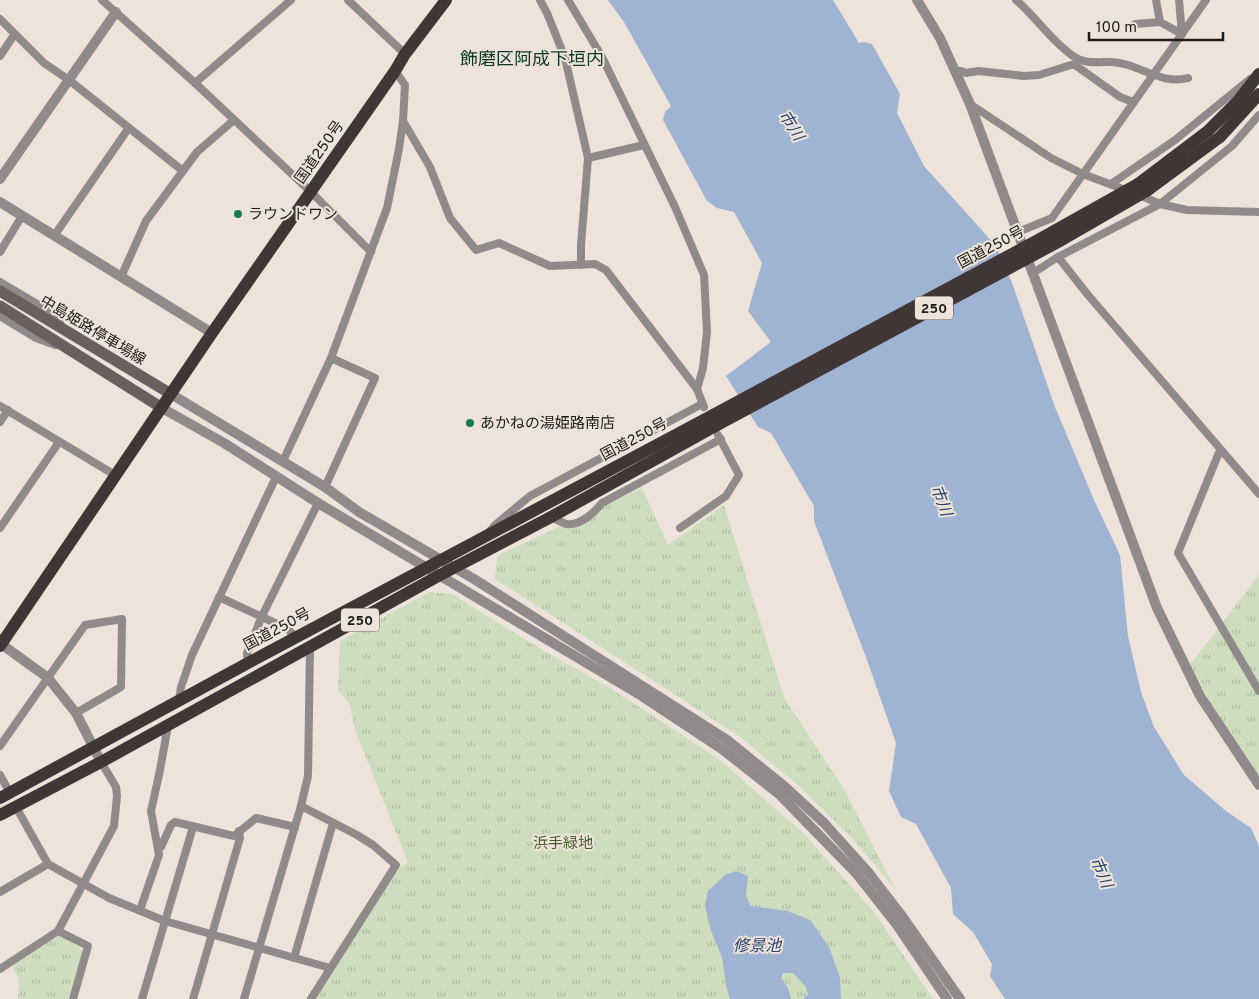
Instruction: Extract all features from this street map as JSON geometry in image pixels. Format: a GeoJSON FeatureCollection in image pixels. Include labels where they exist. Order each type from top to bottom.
{"type":"FeatureCollection","features":[{"type":"Feature","properties":{"kind":"highway","name":"国道250号"},"geometry":{"type":"LineString","coordinates":[[0,645],[212,333],[405,54],[446,0]]}},
{"type":"Feature","properties":{"kind":"highway","name":"国道250号"},"geometry":{"type":"LineString","coordinates":[[1143,187],[1208,131],[1238,101],[1259,73]]}},
{"type":"Feature","properties":{"kind":"highway","name":"国道250号"},"geometry":{"type":"LineString","coordinates":[[0,815],[551,517],[713,421],[1030,245],[1143,187],[1220,137],[1259,94]]}},
{"type":"Feature","properties":{"kind":"highway","name":"国道250号"},"geometry":{"type":"LineString","coordinates":[[5,796],[486,536],[713,421]]}},
{"type":"Feature","properties":{"kind":"main road","name":"中島姫路停車場線"},"geometry":{"type":"LineString","coordinates":[[0,291],[171,394]]}},
{"type":"Feature","properties":{"kind":"main road","name":"中島姫路停車場線"},"geometry":{"type":"LineString","coordinates":[[0,306],[162,408]]}},
{"type":"Feature","properties":{"kind":"street"},"geometry":{"type":"LineString","coordinates":[[102,0],[195,82],[311,192],[370,252]]}},
{"type":"Feature","properties":{"kind":"street"},"geometry":{"type":"LineString","coordinates":[[195,82],[291,0]]}},
{"type":"Feature","properties":{"kind":"street"},"geometry":{"type":"LineString","coordinates":[[348,0],[405,54]]}},
{"type":"Feature","properties":{"kind":"street"},"geometry":{"type":"LineString","coordinates":[[540,0],[548,13],[565,58],[588,158],[581,265]]}},
{"type":"Feature","properties":{"kind":"street"},"geometry":{"type":"LineString","coordinates":[[568,0],[602,57],[675,207],[704,274],[707,332],[703,368],[697,389]]}},
{"type":"Feature","properties":{"kind":"street"},"geometry":{"type":"LineString","coordinates":[[917,0],[940,38],[970,104],[1157,608],[1200,696],[1259,785]]}},
{"type":"Feature","properties":{"kind":"street"},"geometry":{"type":"LineString","coordinates":[[1016,0],[1036,18],[1049,35],[1076,58],[1098,63],[1112,62],[1173,80],[1188,78]]}},
{"type":"Feature","properties":{"kind":"street"},"geometry":{"type":"LineString","coordinates":[[1156,0],[1160,22]]}},
{"type":"Feature","properties":{"kind":"street"},"geometry":{"type":"LineString","coordinates":[[1179,0],[1182,34]]}},
{"type":"Feature","properties":{"kind":"street"},"geometry":{"type":"LineString","coordinates":[[1018,232],[1052,218],[1206,0]]}},
{"type":"Feature","properties":{"kind":"street"},"geometry":{"type":"LineString","coordinates":[[0,179],[116,12]]}},
{"type":"Feature","properties":{"kind":"street"},"geometry":{"type":"LineString","coordinates":[[0,19],[44,63],[69,80],[183,171]]}},
{"type":"Feature","properties":{"kind":"street"},"geometry":{"type":"LineString","coordinates":[[1135,24],[1160,22],[1182,34]]}},
{"type":"Feature","properties":{"kind":"street"},"geometry":{"type":"LineString","coordinates":[[0,56],[14,35]]}},
{"type":"Feature","properties":{"kind":"street"},"geometry":{"type":"LineString","coordinates":[[955,71],[966,73],[978,71],[1024,76],[1039,75],[1071,64],[1120,97],[1133,102]]}},
{"type":"Feature","properties":{"kind":"street"},"geometry":{"type":"LineString","coordinates":[[283,462],[331,358],[387,208],[403,120],[405,85],[395,70]]}},
{"type":"Feature","properties":{"kind":"street"},"geometry":{"type":"LineString","coordinates":[[1111,184],[1175,140],[1259,73]]}},
{"type":"Feature","properties":{"kind":"street"},"geometry":{"type":"LineString","coordinates":[[970,104],[1051,158],[1083,174],[1160,204],[1186,210],[1259,212]]}},
{"type":"Feature","properties":{"kind":"street"},"geometry":{"type":"LineString","coordinates":[[1033,273],[1058,257],[1160,204],[1232,146],[1259,115]]}},
{"type":"Feature","properties":{"kind":"street"},"geometry":{"type":"LineString","coordinates":[[122,277],[146,221],[197,152],[234,120]]}},
{"type":"Feature","properties":{"kind":"street"},"geometry":{"type":"LineString","coordinates":[[403,120],[430,167],[450,218],[476,250],[499,243],[550,266],[595,264],[606,270],[697,389],[739,475],[726,496],[680,528]]}},
{"type":"Feature","properties":{"kind":"street"},"geometry":{"type":"LineString","coordinates":[[54,236],[128,129]]}},
{"type":"Feature","properties":{"kind":"street"},"geometry":{"type":"LineString","coordinates":[[588,158],[644,145]]}},
{"type":"Feature","properties":{"kind":"street"},"geometry":{"type":"LineString","coordinates":[[0,202],[212,333]]}},
{"type":"Feature","properties":{"kind":"street"},"geometry":{"type":"LineString","coordinates":[[0,252],[22,216]]}},
{"type":"Feature","properties":{"kind":"street"},"geometry":{"type":"LineString","coordinates":[[1058,257],[1088,296],[1259,494]]}},
{"type":"Feature","properties":{"kind":"street"},"geometry":{"type":"LineString","coordinates":[[0,282],[47,310],[72,335]]}},
{"type":"Feature","properties":{"kind":"street"},"geometry":{"type":"LineString","coordinates":[[0,316],[36,338],[69,350]]}},
{"type":"Feature","properties":{"kind":"street"},"geometry":{"type":"LineString","coordinates":[[325,487],[375,378],[331,358]]}},
{"type":"Feature","properties":{"kind":"street"},"geometry":{"type":"LineString","coordinates":[[171,394],[325,487],[359,512],[455,568],[713,737],[784,786],[824,824],[868,872],[897,909],[960,999]]}},
{"type":"Feature","properties":{"kind":"street"},"geometry":{"type":"LineString","coordinates":[[0,406],[115,475]]}},
{"type":"Feature","properties":{"kind":"street"},"geometry":{"type":"LineString","coordinates":[[162,408],[224,443],[318,503],[713,737],[779,794],[850,866],[897,925],[946,999]]}},
{"type":"Feature","properties":{"kind":"street"},"geometry":{"type":"LineString","coordinates":[[0,422],[8,410]]}},
{"type":"Feature","properties":{"kind":"street"},"geometry":{"type":"LineString","coordinates":[[0,528],[59,442]]}},
{"type":"Feature","properties":{"kind":"street"},"geometry":{"type":"LineString","coordinates":[[1220,450],[1178,553],[1259,691]]}},
{"type":"Feature","properties":{"kind":"street"},"geometry":{"type":"LineString","coordinates":[[179,701],[181,687],[192,655],[276,477]]}},
{"type":"Feature","properties":{"kind":"street"},"geometry":{"type":"LineString","coordinates":[[248,663],[247,653],[262,616],[318,503]]}},
{"type":"Feature","properties":{"kind":"street"},"geometry":{"type":"LineString","coordinates":[[219,597],[288,629],[296,638]]}},
{"type":"Feature","properties":{"kind":"street"},"geometry":{"type":"LineString","coordinates":[[0,746],[84,625],[122,619],[122,687],[76,713]]}},
{"type":"Feature","properties":{"kind":"street"},"geometry":{"type":"LineString","coordinates":[[0,645],[48,678],[76,713],[116,788],[117,796],[114,826],[58,931],[0,969]]}},
{"type":"Feature","properties":{"kind":"street"},"geometry":{"type":"LineString","coordinates":[[244,999],[295,827],[308,776],[310,648]]}},
{"type":"Feature","properties":{"kind":"street"},"geometry":{"type":"LineString","coordinates":[[140,910],[159,855],[150,811],[164,751],[167,731],[165,725]]}},
{"type":"Feature","properties":{"kind":"street"},"geometry":{"type":"LineString","coordinates":[[0,774],[5,796]]}},
{"type":"Feature","properties":{"kind":"street"},"geometry":{"type":"LineString","coordinates":[[301,806],[373,845],[396,865],[311,999]]}},
{"type":"Feature","properties":{"kind":"street"},"geometry":{"type":"LineString","coordinates":[[16,807],[48,864],[109,898],[165,921],[330,968]]}},
{"type":"Feature","properties":{"kind":"street"},"geometry":{"type":"LineString","coordinates":[[158,848],[161,847],[171,825],[175,822],[234,836],[256,818],[295,827]]}},
{"type":"Feature","properties":{"kind":"street"},"geometry":{"type":"LineString","coordinates":[[294,958],[333,823]]}},
{"type":"Feature","properties":{"kind":"street"},"geometry":{"type":"LineString","coordinates":[[142,999],[192,827]]}},
{"type":"Feature","properties":{"kind":"street"},"geometry":{"type":"LineString","coordinates":[[193,999],[240,838],[239,832]]}},
{"type":"Feature","properties":{"kind":"street"},"geometry":{"type":"LineString","coordinates":[[0,892],[48,864]]}},
{"type":"Feature","properties":{"kind":"street"},"geometry":{"type":"LineString","coordinates":[[58,931],[88,946],[73,999]]}},
{"type":"Feature","properties":{"kind":"green space"},"geometry":{"type":"Polygon","coordinates":[[[642,488],[668,545],[724,505],[784,698],[844,789],[895,889],[850,836],[799,786],[739,736],[495,579],[497,556],[642,488]]]}},
{"type":"Feature","properties":{"kind":"green space"},"geometry":{"type":"Polygon","coordinates":[[[1259,575],[1259,776],[1216,713],[1190,665],[1259,575]]]}},
{"type":"Feature","properties":{"kind":"green space","name":"浜手緑地"},"geometry":{"type":"Polygon","coordinates":[[[429,592],[452,594],[544,651],[607,686],[719,759],[803,833],[874,912],[933,999],[315,999],[396,870],[408,862],[354,727],[350,704],[338,690],[340,641],[429,592]]]}},
{"type":"Feature","properties":{"kind":"green space"},"geometry":{"type":"Polygon","coordinates":[[[58,936],[69,940],[83,952],[68,999],[17,999],[19,982],[12,966],[58,936]]]}},
{"type":"Feature","properties":{"kind":"water","name":"市川"},"geometry":{"type":"Polygon","coordinates":[[[608,0],[833,0],[859,43],[872,44],[900,94],[897,113],[924,166],[996,246],[1012,283],[1055,407],[1094,500],[1120,555],[1128,636],[1141,692],[1154,727],[1184,775],[1226,811],[1251,828],[1259,846],[1259,999],[1005,999],[990,976],[992,964],[973,932],[953,914],[951,888],[916,824],[901,817],[889,791],[896,743],[867,660],[814,521],[814,506],[771,433],[758,427],[726,376],[771,342],[748,311],[762,263],[734,212],[717,208],[707,201],[663,120],[665,112],[671,106],[624,22],[608,0]]]}},
{"type":"Feature","properties":{"kind":"water","name":"修景池"},"geometry":{"type":"Polygon","coordinates":[[[736,871],[748,876],[746,896],[751,906],[787,911],[810,920],[829,947],[840,978],[841,999],[803,999],[808,994],[806,987],[793,973],[783,973],[781,978],[788,988],[791,999],[730,999],[722,957],[711,931],[705,906],[708,891],[725,875],[736,871]]]}},
{"type":"Feature","properties":{"kind":"place","name":"ラウンドワン"},"geometry":{"type":"Point","coordinates":[238,214]}},
{"type":"Feature","properties":{"kind":"place","name":"あかねの湯姫路南店"},"geometry":{"type":"Point","coordinates":[470,423]}},
{"type":"Feature","properties":{"kind":"district","name":"飾磨区阿成下垣内"},"geometry":{"type":"Point","coordinates":[532,59]}}]}
